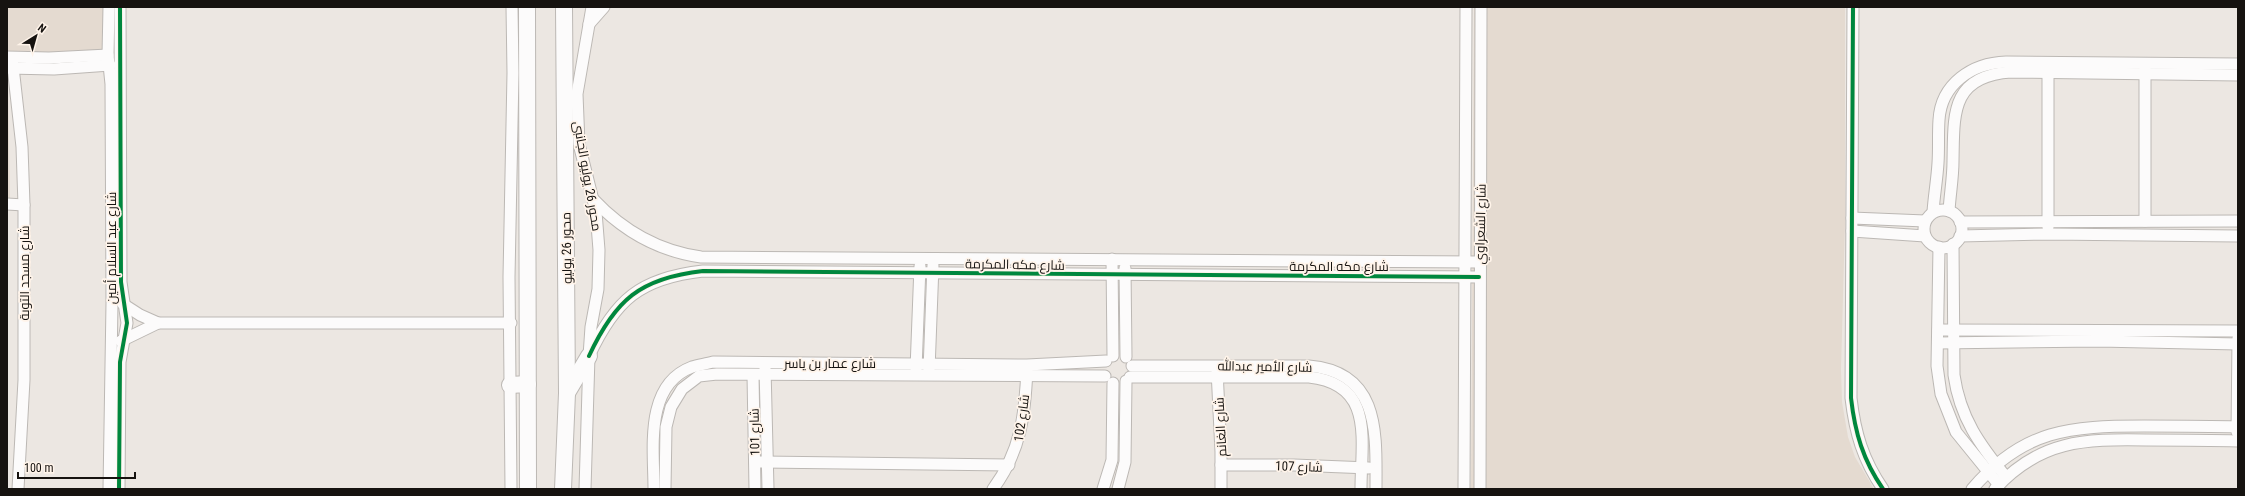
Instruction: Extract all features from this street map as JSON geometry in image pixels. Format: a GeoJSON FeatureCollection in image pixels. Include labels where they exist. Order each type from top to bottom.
{"type":"FeatureCollection","features":[{"type":"Feature","properties":{"kind":"highway"},"geometry":{"type":"LineString","coordinates":[[527,7],[528,489]]}},
{"type":"Feature","properties":{"kind":"highway","name":"محور 26 يوليو"},"geometry":{"type":"LineString","coordinates":[[563,489],[567,393],[564,7]]}},
{"type":"Feature","properties":{"kind":"highway"},"geometry":{"type":"LineString","coordinates":[[567,393],[589,356]]}},
{"type":"Feature","properties":{"kind":"highway"},"geometry":{"type":"LineString","coordinates":[[510,385],[528,384]]}},
{"type":"Feature","properties":{"kind":"street","name":"شارع عبد السلام أمين"},"geometry":{"type":"LineString","coordinates":[[109,7],[112,303],[109,489]]}},
{"type":"Feature","properties":{"kind":"street","name":"شارع عبد السلام أمين"},"geometry":{"type":"LineString","coordinates":[[119,489],[120,362],[127,323],[122,282],[122,85],[120,7]]}},
{"type":"Feature","properties":{"kind":"street"},"geometry":{"type":"LineString","coordinates":[[510,489],[511,323],[509,225],[513,73],[512,7]]}},
{"type":"Feature","properties":{"kind":"street","name":"محور 26 يوليو الجانبى"},"geometry":{"type":"LineString","coordinates":[[585,489],[589,356],[599,270],[598,231],[593,199],[579,144],[577,119],[580,69],[592,7]]}},
{"type":"Feature","properties":{"kind":"street"},"geometry":{"type":"LineString","coordinates":[[588,26],[604,7]]}},
{"type":"Feature","properties":{"kind":"street","name":"شارع الشعراوي"},"geometry":{"type":"LineString","coordinates":[[1464,489],[1466,7]]}},
{"type":"Feature","properties":{"kind":"street","name":"شارع الشعراوي"},"geometry":{"type":"LineString","coordinates":[[1480,489],[1479,277],[1481,7]]}},
{"type":"Feature","properties":{"kind":"street"},"geometry":{"type":"LineString","coordinates":[[1853,7],[1850,398],[1855,429],[1864,455],[1883,489]]}},
{"type":"Feature","properties":{"kind":"street"},"geometry":{"type":"LineString","coordinates":[[10,63],[109,60]]}},
{"type":"Feature","properties":{"kind":"street"},"geometry":{"type":"LineString","coordinates":[[2238,75],[2145,69],[2048,67],[1994,62],[1981,65],[1960,77],[1951,86],[1945,97],[1939,119],[1938,163],[1933,212],[1925,221],[1925,236],[1928,241],[1939,247],[1957,240],[2048,234],[2238,236]]}},
{"type":"Feature","properties":{"kind":"street","name":"شارع مسجد التوبة"},"geometry":{"type":"LineString","coordinates":[[10,63],[22,147],[24,204],[24,380],[18,489]]}},
{"type":"Feature","properties":{"kind":"street"},"geometry":{"type":"LineString","coordinates":[[2145,69],[2238,64]]}},
{"type":"Feature","properties":{"kind":"street"},"geometry":{"type":"LineString","coordinates":[[1949,211],[1953,163],[1953,124],[1956,108],[1963,94],[1972,84],[1984,77],[1997,73],[2048,67]]}},
{"type":"Feature","properties":{"kind":"street"},"geometry":{"type":"LineString","coordinates":[[2048,67],[2048,234]]}},
{"type":"Feature","properties":{"kind":"street"},"geometry":{"type":"LineString","coordinates":[[2145,69],[2145,221]]}},
{"type":"Feature","properties":{"kind":"street","name":"شارع مكه المكرمة"},"geometry":{"type":"LineString","coordinates":[[593,199],[623,226],[655,245],[689,255],[738,257],[1215,259],[1480,262]]}},
{"type":"Feature","properties":{"kind":"street"},"geometry":{"type":"LineString","coordinates":[[7,204],[24,204]]}},
{"type":"Feature","properties":{"kind":"street"},"geometry":{"type":"LineString","coordinates":[[1933,212],[1949,211],[1956,215],[1960,222],[1957,240],[1954,375],[1960,403],[1971,430],[1996,464],[2000,484]]}},
{"type":"Feature","properties":{"kind":"street"},"geometry":{"type":"LineString","coordinates":[[1852,218],[1925,221]]}},
{"type":"Feature","properties":{"kind":"street"},"geometry":{"type":"LineString","coordinates":[[1960,222],[2048,220],[2238,221]]}},
{"type":"Feature","properties":{"kind":"street"},"geometry":{"type":"LineString","coordinates":[[2180,221],[2180,235]]}},
{"type":"Feature","properties":{"kind":"street"},"geometry":{"type":"LineString","coordinates":[[1852,231],[1925,236]]}},
{"type":"Feature","properties":{"kind":"street"},"geometry":{"type":"LineString","coordinates":[[1939,247],[1938,380],[1945,407],[1956,432],[1987,472],[2000,484]]}},
{"type":"Feature","properties":{"kind":"street"},"geometry":{"type":"LineString","coordinates":[[738,257],[739,270]]}},
{"type":"Feature","properties":{"kind":"street"},"geometry":{"type":"LineString","coordinates":[[794,257],[795,271]]}},
{"type":"Feature","properties":{"kind":"street"},"geometry":{"type":"LineString","coordinates":[[836,257],[837,272]]}},
{"type":"Feature","properties":{"kind":"street"},"geometry":{"type":"LineString","coordinates":[[857,257],[858,272]]}},
{"type":"Feature","properties":{"kind":"street"},"geometry":{"type":"LineString","coordinates":[[916,374],[920,258]]}},
{"type":"Feature","properties":{"kind":"street"},"geometry":{"type":"LineString","coordinates":[[929,374],[933,258]]}},
{"type":"Feature","properties":{"kind":"street"},"geometry":{"type":"LineString","coordinates":[[1103,489],[1112,460],[1109,379],[1103,368],[1109,358],[1113,275],[1112,259]]}},
{"type":"Feature","properties":{"kind":"street"},"geometry":{"type":"LineString","coordinates":[[1118,489],[1125,462],[1128,370],[1125,275],[1126,259]]}},
{"type":"Feature","properties":{"kind":"street"},"geometry":{"type":"LineString","coordinates":[[1215,259],[1216,275]]}},
{"type":"Feature","properties":{"kind":"street","name":"شارع مكه المكرمة"},"geometry":{"type":"LineString","coordinates":[[589,356],[610,316],[625,300],[642,288],[661,279],[682,273],[739,270],[1113,275],[1479,277]]}},
{"type":"Feature","properties":{"kind":"street"},"geometry":{"type":"LineString","coordinates":[[112,303],[118,302],[158,323]]}},
{"type":"Feature","properties":{"kind":"street"},"geometry":{"type":"LineString","coordinates":[[111,337],[117,341],[158,323],[511,323]]}},
{"type":"Feature","properties":{"kind":"street"},"geometry":{"type":"LineString","coordinates":[[1938,330],[2238,332],[2238,441],[2119,439],[2077,441],[2036,455],[2000,484]]}},
{"type":"Feature","properties":{"kind":"street"},"geometry":{"type":"LineString","coordinates":[[1938,343],[2098,341],[2238,344]]}},
{"type":"Feature","properties":{"kind":"street","name":"شارع عمار بن ياسر"},"geometry":{"type":"LineString","coordinates":[[654,489],[654,423],[659,400],[671,380],[691,367],[713,362],[1027,365],[1109,358],[1128,370]]}},
{"type":"Feature","properties":{"kind":"street","name":"شارع 101"},"geometry":{"type":"LineString","coordinates":[[765,363],[768,489]]}},
{"type":"Feature","properties":{"kind":"street","name":"شارع 102"},"geometry":{"type":"LineString","coordinates":[[993,489],[1017,448],[1021,429],[1027,365]]}},
{"type":"Feature","properties":{"kind":"street","name":"شارع الأمير عبدالله"},"geometry":{"type":"LineString","coordinates":[[1128,370],[1217,371],[1309,366],[1323,367],[1350,394],[1358,407],[1362,421],[1361,489]]}},
{"type":"Feature","properties":{"kind":"street","name":"شارع عمار بن ياسر"},"geometry":{"type":"LineString","coordinates":[[666,489],[666,427],[671,407],[682,389],[699,376],[717,374],[929,374],[1109,379],[1128,370]]}},
{"type":"Feature","properties":{"kind":"street","name":"شارع الغانم"},"geometry":{"type":"LineString","coordinates":[[1217,371],[1221,489]]}},
{"type":"Feature","properties":{"kind":"street","name":"شارع 101"},"geometry":{"type":"LineString","coordinates":[[753,375],[755,489]]}},
{"type":"Feature","properties":{"kind":"street","name":"شارع الأمير عبدالله"},"geometry":{"type":"LineString","coordinates":[[1333,377],[1356,386],[1368,401],[1374,420],[1376,489]]}},
{"type":"Feature","properties":{"kind":"street"},"geometry":{"type":"LineString","coordinates":[[1972,489],[1996,464],[2030,442],[2047,435],[2076,428],[2118,426],[2238,426]]}},
{"type":"Feature","properties":{"kind":"street"},"geometry":{"type":"LineString","coordinates":[[654,443],[666,443]]}},
{"type":"Feature","properties":{"kind":"street"},"geometry":{"type":"LineString","coordinates":[[755,462],[1009,464]]}},
{"type":"Feature","properties":{"kind":"street","name":"شارع 107"},"geometry":{"type":"LineString","coordinates":[[1221,465],[1294,465],[1376,469]]}},
{"type":"Feature","properties":{"kind":"shaded area"},"geometry":{"type":"Polygon","coordinates":[[[7,7],[112,7],[114,58],[57,62],[7,61],[7,7]]]}},
{"type":"Feature","properties":{"kind":"shaded area"},"geometry":{"type":"Polygon","coordinates":[[[1474,7],[1845,7],[1845,224],[1841,369],[1842,402],[1848,437],[1855,457],[1874,489],[1471,489],[1474,7]]]}},
{"type":"Feature","properties":{"kind":"shaded area"},"geometry":{"type":"Polygon","coordinates":[[[8,82],[10,199],[7,199],[8,82]]]}},
{"type":"Feature","properties":{"kind":"cycle path"},"geometry":{"type":"LineString","coordinates":[[119,489],[120,362],[127,323],[121,282],[120,7]]}},
{"type":"Feature","properties":{"kind":"cycle path"},"geometry":{"type":"LineString","coordinates":[[1853,7],[1851,398],[1861,446],[1870,467],[1883,489]]}},
{"type":"Feature","properties":{"kind":"cycle path"},"geometry":{"type":"LineString","coordinates":[[589,356],[609,320],[620,306],[632,295],[646,286],[662,279],[681,274],[703,271],[1479,277]]}}]}
